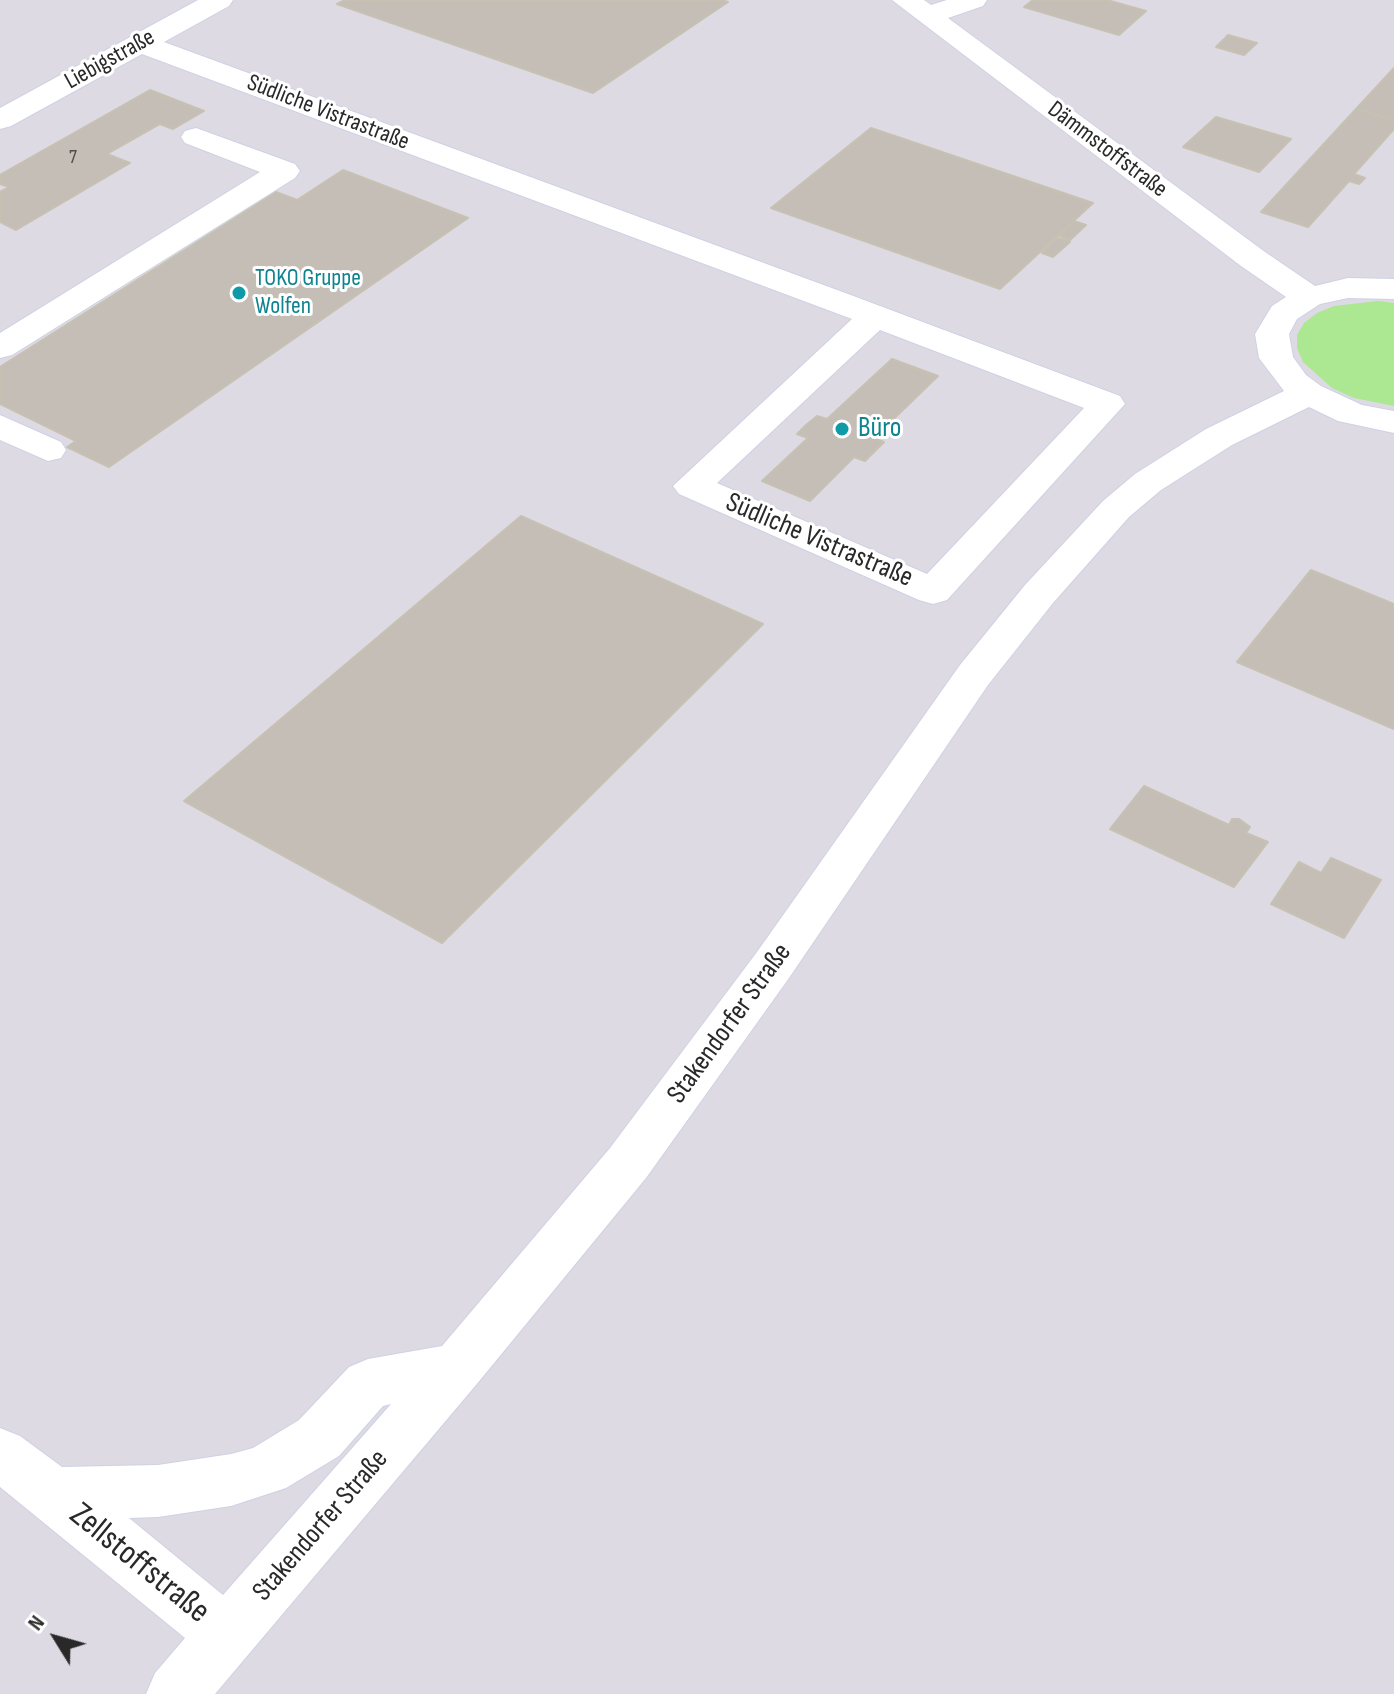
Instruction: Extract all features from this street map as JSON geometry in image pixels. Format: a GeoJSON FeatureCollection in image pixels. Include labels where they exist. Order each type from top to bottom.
{"type":"FeatureCollection","features":[{"type":"Feature","properties":{"kind":"street","name":"Liebigstraße"},"geometry":{"type":"LineString","coordinates":[[0,120],[219,0]]}},
{"type":"Feature","properties":{"kind":"street"},"geometry":{"type":"LineString","coordinates":[[917,8],[973,0]]}},
{"type":"Feature","properties":{"kind":"street","name":"Dämmstoffstraße"},"geometry":{"type":"LineString","coordinates":[[917,8],[1253,259],[1309,297]]}},
{"type":"Feature","properties":{"kind":"street","name":"Südliche Vistrastraße"},"geometry":{"type":"LineString","coordinates":[[140,43],[875,316],[1107,404],[933,591],[692,486],[875,316]]}},
{"type":"Feature","properties":{"kind":"street"},"geometry":{"type":"LineString","coordinates":[[0,348],[284,171],[196,137]]}},
{"type":"Feature","properties":{"kind":"street"},"geometry":{"type":"LineString","coordinates":[[1394,289],[1348,288],[1309,297],[1284,313],[1272,334],[1276,358],[1294,382],[1309,393],[1351,413],[1394,422]]}},
{"type":"Feature","properties":{"kind":"street","name":"Stakendorfer Straße"},"geometry":{"type":"LineString","coordinates":[[176,1694],[457,1368],[628,1163],[688,1084],[934,731],[1039,594],[1116,509],[1148,482],[1219,437],[1309,393]]}},
{"type":"Feature","properties":{"kind":"street"},"geometry":{"type":"LineString","coordinates":[[0,426],[48,450]]}},
{"type":"Feature","properties":{"kind":"street","name":"Zellstoffstraße"},"geometry":{"type":"LineString","coordinates":[[52,1494],[158,1491],[231,1480],[266,1470],[319,1438],[368,1384],[457,1368]]}},
{"type":"Feature","properties":{"kind":"street","name":"Zellstoffstraße"},"geometry":{"type":"LineString","coordinates":[[0,1454],[227,1635]]}},
{"type":"Feature","properties":{"kind":"shaded area"},"geometry":{"type":"Polygon","coordinates":[[[0,0],[1394,0],[1394,1694],[0,1694],[0,0]]]}},
{"type":"Feature","properties":{"kind":"green space"},"geometry":{"type":"Polygon","coordinates":[[[1378,301],[1394,303],[1394,406],[1354,398],[1332,388],[1303,362],[1297,348],[1297,335],[1304,323],[1317,313],[1334,306],[1378,301]]]}},
{"type":"Feature","properties":{"kind":"building"},"geometry":{"type":"Polygon","coordinates":[[[345,0],[728,2],[593,93],[337,4],[345,0]]]}},
{"type":"Feature","properties":{"kind":"building"},"geometry":{"type":"Polygon","coordinates":[[[1033,0],[1107,0],[1146,11],[1119,35],[1024,7],[1033,0]]]}},
{"type":"Feature","properties":{"kind":"building"},"geometry":{"type":"Polygon","coordinates":[[[1228,35],[1257,43],[1244,55],[1216,47],[1228,35]]]}},
{"type":"Feature","properties":{"kind":"building"},"geometry":{"type":"Polygon","coordinates":[[[1394,68],[1394,120],[1356,109],[1394,68]]]}},
{"type":"Feature","properties":{"kind":"building"},"geometry":{"type":"Polygon","coordinates":[[[150,90],[204,111],[173,129],[160,124],[107,154],[130,163],[16,230],[0,222],[0,192],[9,187],[0,184],[0,175],[150,90]]]}},
{"type":"Feature","properties":{"kind":"building"},"geometry":{"type":"Polygon","coordinates":[[[1356,109],[1394,120],[1394,129],[1354,174],[1365,178],[1359,184],[1349,181],[1308,227],[1261,212],[1356,109]]]}},
{"type":"Feature","properties":{"kind":"building"},"geometry":{"type":"Polygon","coordinates":[[[1216,117],[1291,139],[1259,172],[1183,147],[1216,117]]]}},
{"type":"Feature","properties":{"kind":"building"},"geometry":{"type":"Polygon","coordinates":[[[871,128],[1093,203],[1000,289],[771,208],[871,128]]]}},
{"type":"Feature","properties":{"kind":"building","name":"TOKO Gruppe Wolfen"},"geometry":{"type":"Polygon","coordinates":[[[343,170],[468,218],[109,467],[67,447],[76,441],[0,404],[0,367],[276,192],[297,200],[343,170]]]}},
{"type":"Feature","properties":{"kind":"building"},"geometry":{"type":"Polygon","coordinates":[[[1074,221],[1086,225],[1070,240],[1059,236],[1074,221]]]}},
{"type":"Feature","properties":{"kind":"building"},"geometry":{"type":"Polygon","coordinates":[[[1057,238],[1070,242],[1053,257],[1042,253],[1057,238]]]}},
{"type":"Feature","properties":{"kind":"building","name":"Büro"},"geometry":{"type":"Polygon","coordinates":[[[892,359],[938,376],[874,438],[884,442],[865,461],[854,457],[810,501],[762,481],[808,438],[797,434],[806,425],[817,416],[827,419],[892,359]]]}},
{"type":"Feature","properties":{"kind":"building"},"geometry":{"type":"Polygon","coordinates":[[[521,516],[763,624],[442,943],[184,801],[521,516]]]}},
{"type":"Feature","properties":{"kind":"building"},"geometry":{"type":"Polygon","coordinates":[[[1311,570],[1394,604],[1394,729],[1237,662],[1311,570]]]}},
{"type":"Feature","properties":{"kind":"building"},"geometry":{"type":"Polygon","coordinates":[[[1144,786],[1229,825],[1232,819],[1239,819],[1250,827],[1246,833],[1268,842],[1234,887],[1110,829],[1144,786]]]}},
{"type":"Feature","properties":{"kind":"building"},"geometry":{"type":"Polygon","coordinates":[[[1331,858],[1381,880],[1344,938],[1271,904],[1299,862],[1321,873],[1331,858]]]}},
{"type":"Feature","properties":{"kind":"place","name":"TOKO Gruppe Wolfen"},"geometry":{"type":"Point","coordinates":[239,293]}},
{"type":"Feature","properties":{"kind":"place","name":"Büro"},"geometry":{"type":"Point","coordinates":[842,429]}}]}
